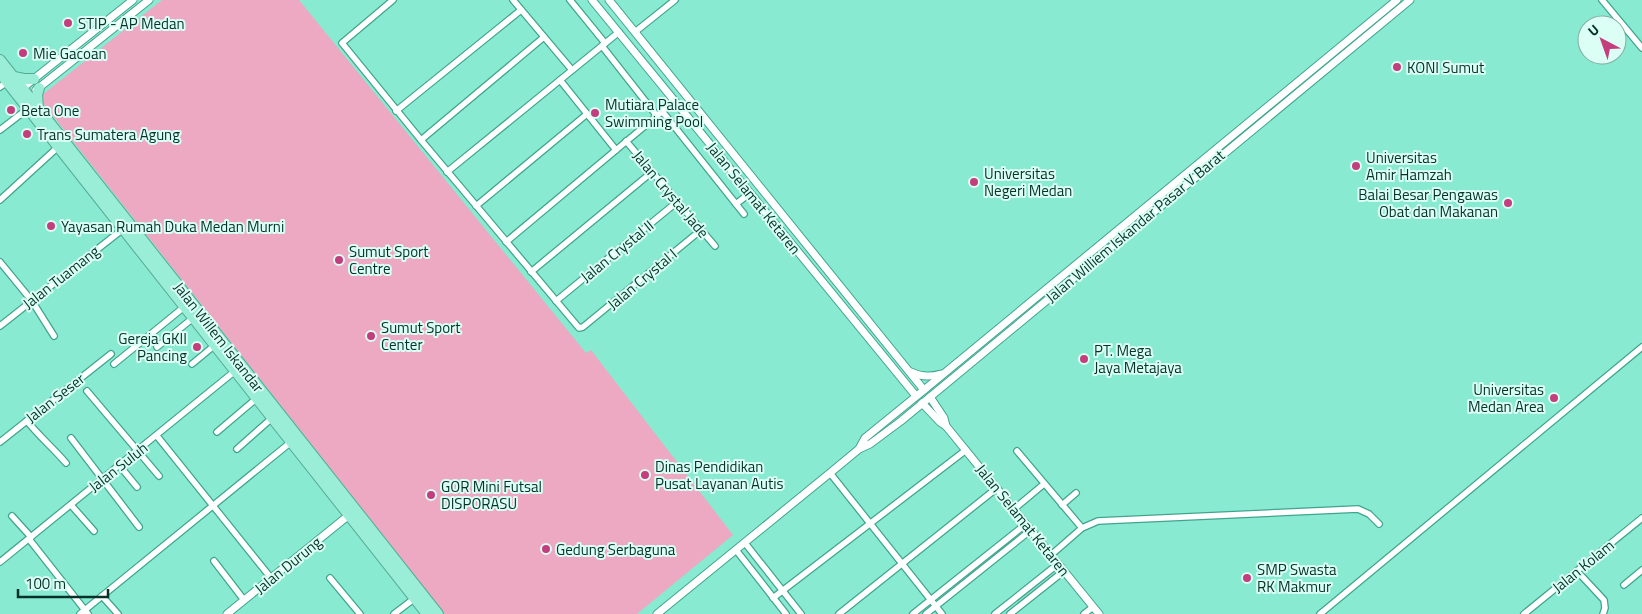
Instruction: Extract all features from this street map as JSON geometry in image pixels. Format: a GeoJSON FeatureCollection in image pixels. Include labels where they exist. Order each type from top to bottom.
{"type":"FeatureCollection","features":[{"type":"Feature","properties":{"kind":"highway","name":"Jalan Willem Iskandar"},"geometry":{"type":"LineString","coordinates":[[0,60],[7,82]]}},
{"type":"Feature","properties":{"kind":"highway","name":"Jalan Willem Iskandar"},"geometry":{"type":"LineString","coordinates":[[0,73],[27,100],[366,530],[438,614]]}},
{"type":"Feature","properties":{"kind":"highway"},"geometry":{"type":"LineString","coordinates":[[7,82],[24,79],[37,83],[37,95],[27,100]]}},
{"type":"Feature","properties":{"kind":"highway","name":"Jalan Willem Iskandar"},"geometry":{"type":"LineString","coordinates":[[27,100],[58,147],[349,515],[366,530],[427,614]]}},
{"type":"Feature","properties":{"kind":"street"},"geometry":{"type":"LineString","coordinates":[[0,130],[27,100],[37,83],[133,0]]}},
{"type":"Feature","properties":{"kind":"street"},"geometry":{"type":"LineString","coordinates":[[37,83],[149,0]]}},
{"type":"Feature","properties":{"kind":"street"},"geometry":{"type":"LineString","coordinates":[[393,0],[342,43],[420,140],[556,301]]}},
{"type":"Feature","properties":{"kind":"street"},"geometry":{"type":"LineString","coordinates":[[513,0],[572,70]]}},
{"type":"Feature","properties":{"kind":"street"},"geometry":{"type":"LineString","coordinates":[[570,0],[660,114],[744,214]]}},
{"type":"Feature","properties":{"kind":"street","name":"Jalan Selamat Ketaren"},"geometry":{"type":"LineString","coordinates":[[592,0],[916,396]]}},
{"type":"Feature","properties":{"kind":"street","name":"Jalan Selamat Ketaren"},"geometry":{"type":"LineString","coordinates":[[609,0],[924,390]]}},
{"type":"Feature","properties":{"kind":"street"},"geometry":{"type":"LineString","coordinates":[[635,32],[675,0]]}},
{"type":"Feature","properties":{"kind":"street","name":"Jalan Williem Iskandar Pasar V Barat"},"geometry":{"type":"LineString","coordinates":[[858,449],[870,444],[922,403],[1205,169],[1387,14],[1397,0]]}},
{"type":"Feature","properties":{"kind":"street","name":"Jalan Williem Iskandar Pasar V Barat"},"geometry":{"type":"LineString","coordinates":[[657,614],[830,473],[858,449],[865,438],[1157,198],[1387,14],[1410,0]]}},
{"type":"Feature","properties":{"kind":"street"},"geometry":{"type":"LineString","coordinates":[[1602,0],[1642,48]]}},
{"type":"Feature","properties":{"kind":"street"},"geometry":{"type":"LineString","coordinates":[[396,111],[521,10]]}},
{"type":"Feature","properties":{"kind":"street"},"geometry":{"type":"LineString","coordinates":[[448,172],[619,32]]}},
{"type":"Feature","properties":{"kind":"street"},"geometry":{"type":"LineString","coordinates":[[420,140],[544,37]]}},
{"type":"Feature","properties":{"kind":"street"},"geometry":{"type":"LineString","coordinates":[[560,80],[616,150]]}},
{"type":"Feature","properties":{"kind":"street"},"geometry":{"type":"LineString","coordinates":[[506,242],[675,101]]}},
{"type":"Feature","properties":{"kind":"street"},"geometry":{"type":"LineString","coordinates":[[476,206],[587,114]]}},
{"type":"Feature","properties":{"kind":"street","name":"Jalan Crystal Jade"},"geometry":{"type":"LineString","coordinates":[[626,141],[715,246]]}},
{"type":"Feature","properties":{"kind":"street"},"geometry":{"type":"LineString","coordinates":[[0,200],[58,147]]}},
{"type":"Feature","properties":{"kind":"street"},"geometry":{"type":"LineString","coordinates":[[729,167],[738,160]]}},
{"type":"Feature","properties":{"kind":"street"},"geometry":{"type":"LineString","coordinates":[[1200,163],[1205,169]]}},
{"type":"Feature","properties":{"kind":"street"},"geometry":{"type":"LineString","coordinates":[[531,272],[652,172]]}},
{"type":"Feature","properties":{"kind":"street"},"geometry":{"type":"LineString","coordinates":[[736,204],[750,193]]}},
{"type":"Feature","properties":{"kind":"street"},"geometry":{"type":"LineString","coordinates":[[1157,198],[1162,204]]}},
{"type":"Feature","properties":{"kind":"street","name":"Jalan Crystal II"},"geometry":{"type":"LineString","coordinates":[[556,301],[677,202]]}},
{"type":"Feature","properties":{"kind":"street","name":"Jalan Tuamang"},"geometry":{"type":"LineString","coordinates":[[0,326],[123,229]]}},
{"type":"Feature","properties":{"kind":"street","name":"Jalan Crystal I"},"geometry":{"type":"LineString","coordinates":[[556,301],[578,327],[583,327],[701,230]]}},
{"type":"Feature","properties":{"kind":"street"},"geometry":{"type":"LineString","coordinates":[[0,262],[32,301],[54,336]]}},
{"type":"Feature","properties":{"kind":"street"},"geometry":{"type":"LineString","coordinates":[[1043,292],[1048,298]]}},
{"type":"Feature","properties":{"kind":"street"},"geometry":{"type":"LineString","coordinates":[[847,312],[855,304]]}},
{"type":"Feature","properties":{"kind":"street"},"geometry":{"type":"LineString","coordinates":[[114,364],[184,307]]}},
{"type":"Feature","properties":{"kind":"street"},"geometry":{"type":"LineString","coordinates":[[157,348],[193,318]]}},
{"type":"Feature","properties":{"kind":"street"},"geometry":{"type":"LineString","coordinates":[[192,364],[215,345]]}},
{"type":"Feature","properties":{"kind":"street"},"geometry":{"type":"LineString","coordinates":[[1320,614],[1642,347]]}},
{"type":"Feature","properties":{"kind":"street","name":"Jalan Seser"},"geometry":{"type":"LineString","coordinates":[[0,442],[111,354]]}},
{"type":"Feature","properties":{"kind":"street"},"geometry":{"type":"LineString","coordinates":[[908,370],[915,374],[929,377],[943,374]]}},
{"type":"Feature","properties":{"kind":"street","name":"Jalan Suluh"},"geometry":{"type":"LineString","coordinates":[[0,562],[235,371]]}},
{"type":"Feature","properties":{"kind":"street"},"geometry":{"type":"LineString","coordinates":[[87,391],[159,476]]}},
{"type":"Feature","properties":{"kind":"street","name":"Jalan Selamat Ketaren"},"geometry":{"type":"LineString","coordinates":[[930,396],[944,418],[946,426]]}},
{"type":"Feature","properties":{"kind":"street"},"geometry":{"type":"LineString","coordinates":[[217,432],[257,398]]}},
{"type":"Feature","properties":{"kind":"street","name":"Jalan Selamat Ketaren"},"geometry":{"type":"LineString","coordinates":[[922,403],[946,426],[1099,614]]}},
{"type":"Feature","properties":{"kind":"street"},"geometry":{"type":"LineString","coordinates":[[237,449],[272,418]]}},
{"type":"Feature","properties":{"kind":"street"},"geometry":{"type":"LineString","coordinates":[[27,421],[66,463]]}},
{"type":"Feature","properties":{"kind":"street"},"geometry":{"type":"LineString","coordinates":[[157,436],[271,578]]}},
{"type":"Feature","properties":{"kind":"street"},"geometry":{"type":"LineString","coordinates":[[71,438],[139,527]]}},
{"type":"Feature","properties":{"kind":"street"},"geometry":{"type":"LineString","coordinates":[[12,516],[84,613],[102,596],[292,442]]}},
{"type":"Feature","properties":{"kind":"street"},"geometry":{"type":"LineString","coordinates":[[773,598],[966,450]]}},
{"type":"Feature","properties":{"kind":"street"},"geometry":{"type":"LineString","coordinates":[[1017,451],[1082,528]]}},
{"type":"Feature","properties":{"kind":"street"},"geometry":{"type":"LineString","coordinates":[[120,465],[137,486]]}},
{"type":"Feature","properties":{"kind":"street"},"geometry":{"type":"LineString","coordinates":[[830,473],[942,614]]}},
{"type":"Feature","properties":{"kind":"street"},"geometry":{"type":"LineString","coordinates":[[1014,509],[1044,484]]}},
{"type":"Feature","properties":{"kind":"street"},"geometry":{"type":"LineString","coordinates":[[839,614],[997,488]]}},
{"type":"Feature","properties":{"kind":"street"},"geometry":{"type":"LineString","coordinates":[[1062,505],[1076,493]]}},
{"type":"Feature","properties":{"kind":"street"},"geometry":{"type":"LineString","coordinates":[[71,505],[94,531]]}},
{"type":"Feature","properties":{"kind":"street"},"geometry":{"type":"LineString","coordinates":[[1051,555],[1082,528],[1098,522],[1358,509],[1369,514],[1379,524]]}},
{"type":"Feature","properties":{"kind":"street","name":"Jalan Durung"},"geometry":{"type":"LineString","coordinates":[[233,612],[244,600],[349,515]]}},
{"type":"Feature","properties":{"kind":"street","name":"Jalan Kolam"},"geometry":{"type":"LineString","coordinates":[[1524,614],[1642,518]]}},
{"type":"Feature","properties":{"kind":"street"},"geometry":{"type":"LineString","coordinates":[[913,614],[1026,524]]}},
{"type":"Feature","properties":{"kind":"street"},"geometry":{"type":"LineString","coordinates":[[926,614],[1031,530]]}},
{"type":"Feature","properties":{"kind":"street"},"geometry":{"type":"LineString","coordinates":[[745,543],[801,614]]}},
{"type":"Feature","properties":{"kind":"street"},"geometry":{"type":"LineString","coordinates":[[736,550],[786,614]]}},
{"type":"Feature","properties":{"kind":"street"},"geometry":{"type":"LineString","coordinates":[[214,561],[244,600]]}},
{"type":"Feature","properties":{"kind":"street"},"geometry":{"type":"LineString","coordinates":[[999,613],[1058,564]]}},
{"type":"Feature","properties":{"kind":"street"},"geometry":{"type":"LineString","coordinates":[[1624,585],[1642,570]]}},
{"type":"Feature","properties":{"kind":"street"},"geometry":{"type":"LineString","coordinates":[[1010,614],[1064,571]]}},
{"type":"Feature","properties":{"kind":"street"},"geometry":{"type":"LineString","coordinates":[[1577,571],[1604,600],[1605,608],[1603,614]]}},
{"type":"Feature","properties":{"kind":"street"},"geometry":{"type":"LineString","coordinates":[[330,578],[360,614]]}},
{"type":"Feature","properties":{"kind":"street"},"geometry":{"type":"LineString","coordinates":[[1030,586],[1036,593]]}},
{"type":"Feature","properties":{"kind":"street"},"geometry":{"type":"LineString","coordinates":[[102,596],[118,614]]}},
{"type":"Feature","properties":{"kind":"street"},"geometry":{"type":"LineString","coordinates":[[394,614],[415,598]]}},
{"type":"Feature","properties":{"kind":"street"},"geometry":{"type":"LineString","coordinates":[[1013,600],[1019,607]]}},
{"type":"Feature","properties":{"kind":"street"},"geometry":{"type":"LineString","coordinates":[[1084,614],[1093,607]]}},
{"type":"Feature","properties":{"kind":"shaded area","name":"Sumut Sport Centre"},"geometry":{"type":"Polygon","coordinates":[[[162,0],[299,0],[586,353],[591,350],[733,535],[637,614],[445,614],[42,102],[42,95],[162,0]]]}},
{"type":"Feature","properties":{"kind":"place","name":"STIP - AP Medan"},"geometry":{"type":"Point","coordinates":[68,23]}},
{"type":"Feature","properties":{"kind":"place","name":"Mie Gacoan"},"geometry":{"type":"Point","coordinates":[23,53]}},
{"type":"Feature","properties":{"kind":"place","name":"KONI Sumut"},"geometry":{"type":"Point","coordinates":[1397,67]}},
{"type":"Feature","properties":{"kind":"place","name":"Beta One"},"geometry":{"type":"Point","coordinates":[11,110]}},
{"type":"Feature","properties":{"kind":"place","name":"Mutiara Palace Swimming Pool"},"geometry":{"type":"Point","coordinates":[595,113]}},
{"type":"Feature","properties":{"kind":"place","name":"Trans Sumatera Agung"},"geometry":{"type":"Point","coordinates":[27,134]}},
{"type":"Feature","properties":{"kind":"place","name":"Universitas Amir Hamzah"},"geometry":{"type":"Point","coordinates":[1356,166]}},
{"type":"Feature","properties":{"kind":"place","name":"Universitas Negeri Medan"},"geometry":{"type":"Point","coordinates":[974,182]}},
{"type":"Feature","properties":{"kind":"place","name":"Balai Besar Pengawas Obat dan Makanan"},"geometry":{"type":"Point","coordinates":[1508,203]}},
{"type":"Feature","properties":{"kind":"place","name":"Yayasan Rumah Duka Medan Murni"},"geometry":{"type":"Point","coordinates":[51,226]}},
{"type":"Feature","properties":{"kind":"place","name":"Sumut Sport Centre"},"geometry":{"type":"Point","coordinates":[339,260]}},
{"type":"Feature","properties":{"kind":"place","name":"Sumut Sport Center"},"geometry":{"type":"Point","coordinates":[371,336]}},
{"type":"Feature","properties":{"kind":"place","name":"Gereja GKII Pancing"},"geometry":{"type":"Point","coordinates":[197,347]}},
{"type":"Feature","properties":{"kind":"place","name":"PT. Mega Jaya Metajaya"},"geometry":{"type":"Point","coordinates":[1084,359]}},
{"type":"Feature","properties":{"kind":"place","name":"Universitas Medan Area"},"geometry":{"type":"Point","coordinates":[1554,398]}},
{"type":"Feature","properties":{"kind":"place","name":"Dinas Pendidikan Pusat Layanan Autis"},"geometry":{"type":"Point","coordinates":[645,475]}},
{"type":"Feature","properties":{"kind":"place","name":"GOR Mini Futsal DISPORASU"},"geometry":{"type":"Point","coordinates":[431,495]}},
{"type":"Feature","properties":{"kind":"place","name":"Gedung Serbaguna"},"geometry":{"type":"Point","coordinates":[546,549]}},
{"type":"Feature","properties":{"kind":"place","name":"SMP Swasta RK Makmur"},"geometry":{"type":"Point","coordinates":[1247,578]}}]}
